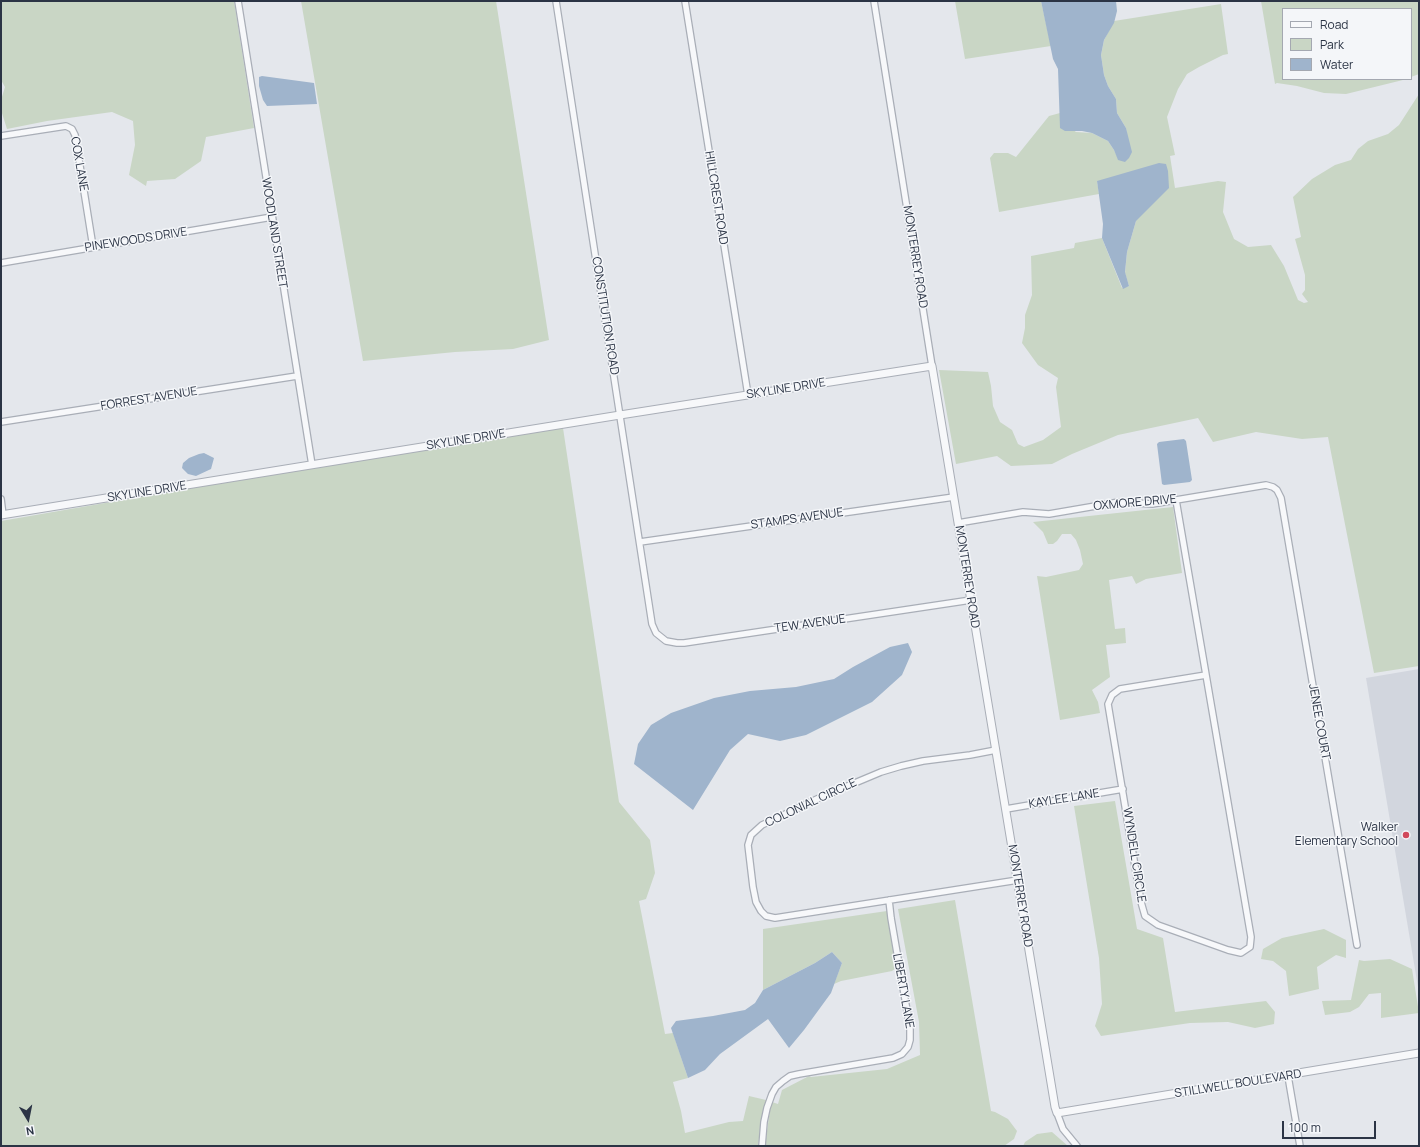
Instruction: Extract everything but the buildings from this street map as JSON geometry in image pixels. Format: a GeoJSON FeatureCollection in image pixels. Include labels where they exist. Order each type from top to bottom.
{"type":"FeatureCollection","features":[{"type":"Feature","properties":{"kind":"street","name":"WOODLAND STREET"},"geometry":{"type":"LineString","coordinates":[[238,1],[312,465]]}},
{"type":"Feature","properties":{"kind":"street","name":"CONSTITUTION ROAD"},"geometry":{"type":"LineString","coordinates":[[556,1],[652,624],[655,630]]}},
{"type":"Feature","properties":{"kind":"street","name":"HILLCREST ROAD"},"geometry":{"type":"LineString","coordinates":[[685,1],[748,395]]}},
{"type":"Feature","properties":{"kind":"street","name":"MONTERREY ROAD"},"geometry":{"type":"LineString","coordinates":[[874,1],[932,366],[1055,1106],[1063,1129],[1077,1146]]}},
{"type":"Feature","properties":{"kind":"street","name":"COX LANE"},"geometry":{"type":"LineString","coordinates":[[1,136],[66,126],[72,129],[75,135],[93,247]]}},
{"type":"Feature","properties":{"kind":"street","name":"PINEWOODS DRIVE"},"geometry":{"type":"LineString","coordinates":[[1,263],[272,217]]}},
{"type":"Feature","properties":{"kind":"street","name":"SKYLINE DRIVE"},"geometry":{"type":"LineString","coordinates":[[2,515],[932,366]]}},
{"type":"Feature","properties":{"kind":"street","name":"FORREST AVENUE"},"geometry":{"type":"LineString","coordinates":[[1,422],[297,376]]}},
{"type":"Feature","properties":{"kind":"street","name":"OXMORE DRIVE"},"geometry":{"type":"LineString","coordinates":[[958,523],[1023,512],[1049,514],[1119,502],[1152,504],[1266,485],[1277,490],[1281,498]]}},
{"type":"Feature","properties":{"kind":"street","name":"STAMPS AVENUE"},"geometry":{"type":"LineString","coordinates":[[640,542],[954,497]]}},
{"type":"Feature","properties":{"kind":"street","name":"JENEE COURT"},"geometry":{"type":"LineString","coordinates":[[1281,498],[1357,945]]}},
{"type":"Feature","properties":{"kind":"street"},"geometry":{"type":"LineString","coordinates":[[1,499],[2,515]]}},
{"type":"Feature","properties":{"kind":"street","name":"WYNDELL CIRCLE"},"geometry":{"type":"LineString","coordinates":[[1176,500],[1251,937],[1250,947],[1241,953],[1228,950],[1158,925],[1145,916],[1141,902],[1108,704],[1112,695],[1120,689],[1206,675]]}},
{"type":"Feature","properties":{"kind":"street","name":"TEW AVENUE"},"geometry":{"type":"LineString","coordinates":[[655,630],[662,639],[677,643],[971,600]]}},
{"type":"Feature","properties":{"kind":"street","name":"COLONIAL CIRCLE"},"geometry":{"type":"LineString","coordinates":[[996,750],[923,761],[881,772],[825,796],[762,825],[753,832],[748,848],[749,862],[756,902],[761,911],[768,917],[775,918],[1018,880]]}},
{"type":"Feature","properties":{"kind":"street","name":"KAYLEE LANE"},"geometry":{"type":"LineString","coordinates":[[1006,809],[1123,789]]}},
{"type":"Feature","properties":{"kind":"street","name":"LIBERTY LANE"},"geometry":{"type":"LineString","coordinates":[[762,1146],[764,1117],[776,1087],[782,1081],[790,1076],[813,1071],[892,1058],[902,1054],[908,1047],[910,1040],[910,1028],[889,900]]}},
{"type":"Feature","properties":{"kind":"street","name":"STILLWELL BOULEVARD"},"geometry":{"type":"LineString","coordinates":[[1057,1113],[1288,1076],[1419,1053]]}},
{"type":"Feature","properties":{"kind":"street"},"geometry":{"type":"LineString","coordinates":[[1288,1076],[1300,1146]]}},
{"type":"Feature","properties":{"kind":"shaded area","name":"Walker Elementary School"},"geometry":{"type":"Polygon","coordinates":[[[1419,669],[1419,993],[1366,678],[1419,669]]]}},
{"type":"Feature","properties":{"kind":"green space"},"geometry":{"type":"Polygon","coordinates":[[[1,1],[234,1],[254,128],[206,137],[201,161],[175,179],[147,181],[146,186],[129,175],[135,145],[133,121],[112,112],[47,121],[7,129],[1,110],[1,100],[5,87],[1,80],[1,1]]]}},
{"type":"Feature","properties":{"kind":"green space"},"geometry":{"type":"Polygon","coordinates":[[[301,1],[496,1],[549,340],[513,349],[455,352],[363,361],[301,1]]]}},
{"type":"Feature","properties":{"kind":"green space"},"geometry":{"type":"Polygon","coordinates":[[[955,1],[1041,1],[1051,46],[965,59],[955,1]]]}},
{"type":"Feature","properties":{"kind":"green space"},"geometry":{"type":"Polygon","coordinates":[[[1261,1],[1419,1],[1419,74],[1412,77],[1412,8],[1282,8],[1282,80],[1403,80],[1346,94],[1324,93],[1297,86],[1275,84],[1261,1]]]}},
{"type":"Feature","properties":{"kind":"green space"},"geometry":{"type":"Polygon","coordinates":[[[1221,4],[1228,54],[1223,55],[1187,74],[1178,89],[1167,117],[1175,155],[1170,156],[1175,188],[1218,181],[1226,182],[1223,212],[1234,239],[1248,247],[1271,245],[1284,266],[1298,300],[1304,303],[1308,302],[1302,294],[1305,290],[1305,275],[1295,239],[1301,237],[1293,197],[1312,179],[1335,165],[1351,160],[1358,149],[1368,141],[1388,134],[1399,125],[1419,94],[1419,666],[1374,673],[1328,437],[1302,439],[1256,432],[1213,442],[1198,418],[1118,435],[1052,464],[1011,466],[997,456],[956,464],[939,370],[988,372],[993,406],[1000,422],[1012,430],[1018,444],[1024,447],[1043,440],[1061,427],[1056,387],[1058,378],[1038,365],[1022,343],[1025,328],[1025,315],[1032,295],[1031,256],[1074,248],[1075,243],[1102,238],[1122,288],[1129,286],[1125,273],[1127,252],[1136,221],[1097,181],[1099,194],[999,212],[990,158],[994,153],[1008,153],[1016,157],[1049,116],[1060,113],[1060,120],[1076,132],[1092,133],[1108,141],[1118,158],[1127,138],[1126,128],[1117,113],[1116,99],[1108,86],[1104,75],[1101,55],[1104,40],[1114,21],[1221,4]]]}},
{"type":"Feature","properties":{"kind":"green space"},"geometry":{"type":"Polygon","coordinates":[[[563,428],[619,802],[650,840],[655,873],[646,899],[639,901],[665,1034],[673,1033],[688,1078],[673,1082],[685,1133],[729,1122],[743,1121],[749,1096],[766,1100],[758,1146],[1,1146],[1,521],[180,490],[563,428]]]}},
{"type":"Feature","properties":{"kind":"green space"},"geometry":{"type":"Polygon","coordinates":[[[1173,507],[1182,573],[1146,579],[1136,584],[1132,576],[1109,580],[1115,629],[1125,628],[1126,643],[1106,645],[1110,677],[1092,690],[1098,702],[1100,713],[1060,720],[1037,576],[1046,577],[1079,570],[1083,564],[1076,540],[1071,534],[1062,534],[1053,544],[1048,544],[1043,532],[1033,522],[1173,507]]]}},
{"type":"Feature","properties":{"kind":"green space"},"geometry":{"type":"Polygon","coordinates":[[[1115,801],[1137,929],[1163,938],[1175,1012],[1266,1001],[1275,1012],[1274,1024],[1255,1028],[1228,1022],[1190,1023],[1101,1036],[1095,1026],[1102,1004],[1099,958],[1074,806],[1115,801]]]}},
{"type":"Feature","properties":{"kind":"green space"},"geometry":{"type":"Polygon","coordinates":[[[955,900],[991,1111],[1008,1119],[1017,1131],[1014,1139],[1004,1146],[765,1146],[772,1102],[778,1104],[782,1090],[809,1076],[887,1069],[920,1055],[919,1022],[898,909],[955,900]]]}},
{"type":"Feature","properties":{"kind":"green space"},"geometry":{"type":"Polygon","coordinates":[[[887,911],[896,968],[892,971],[841,981],[834,984],[842,963],[832,952],[815,963],[763,990],[763,929],[887,911]]]}},
{"type":"Feature","properties":{"kind":"green space"},"geometry":{"type":"Polygon","coordinates":[[[1324,929],[1346,940],[1346,958],[1336,955],[1317,967],[1319,989],[1289,996],[1286,971],[1273,961],[1261,959],[1263,949],[1282,938],[1324,929]]]}},
{"type":"Feature","properties":{"kind":"green space"},"geometry":{"type":"Polygon","coordinates":[[[1390,959],[1412,969],[1419,1013],[1381,1018],[1381,993],[1369,994],[1359,1007],[1350,1012],[1325,1015],[1322,1001],[1351,1000],[1359,960],[1390,959]]]}},
{"type":"Feature","properties":{"kind":"green space"},"geometry":{"type":"Polygon","coordinates":[[[1052,1132],[1068,1146],[1023,1146],[1025,1142],[1037,1134],[1052,1132]]]}},
{"type":"Feature","properties":{"kind":"water"},"geometry":{"type":"Polygon","coordinates":[[[1041,1],[1116,1],[1117,11],[1114,23],[1104,40],[1101,55],[1104,75],[1108,86],[1116,99],[1117,113],[1126,128],[1132,152],[1125,162],[1118,160],[1108,141],[1092,133],[1082,131],[1065,131],[1060,128],[1058,69],[1053,59],[1041,1]]]}},
{"type":"Feature","properties":{"kind":"water"},"geometry":{"type":"Polygon","coordinates":[[[262,76],[314,83],[317,104],[267,106],[263,100],[259,86],[259,77],[262,76]]]}},
{"type":"Feature","properties":{"kind":"water"},"geometry":{"type":"Polygon","coordinates":[[[1159,163],[1166,164],[1169,188],[1136,221],[1127,252],[1125,272],[1129,286],[1123,289],[1102,238],[1103,224],[1097,181],[1159,163]]]}},
{"type":"Feature","properties":{"kind":"water"},"geometry":{"type":"Polygon","coordinates":[[[1184,439],[1186,441],[1192,480],[1190,482],[1164,485],[1162,484],[1157,444],[1159,442],[1184,439]]]}},
{"type":"Feature","properties":{"kind":"water"},"geometry":{"type":"Polygon","coordinates":[[[204,453],[214,458],[211,469],[196,476],[188,474],[182,468],[183,463],[189,458],[204,453]]]}},
{"type":"Feature","properties":{"kind":"water"},"geometry":{"type":"Polygon","coordinates":[[[908,643],[912,652],[902,675],[872,702],[806,735],[780,741],[748,734],[730,750],[693,810],[634,764],[638,744],[651,725],[671,713],[714,698],[750,691],[796,687],[834,679],[890,647],[908,643]]]}},
{"type":"Feature","properties":{"kind":"water"},"geometry":{"type":"Polygon","coordinates":[[[832,952],[842,963],[831,993],[789,1048],[768,1019],[720,1054],[705,1070],[688,1078],[671,1028],[676,1021],[745,1010],[755,1003],[763,990],[815,963],[832,952]]]}},
{"type":"Feature","properties":{"kind":"place","name":"Walker Elementary School"},"geometry":{"type":"Point","coordinates":[1406,835]}}]}
